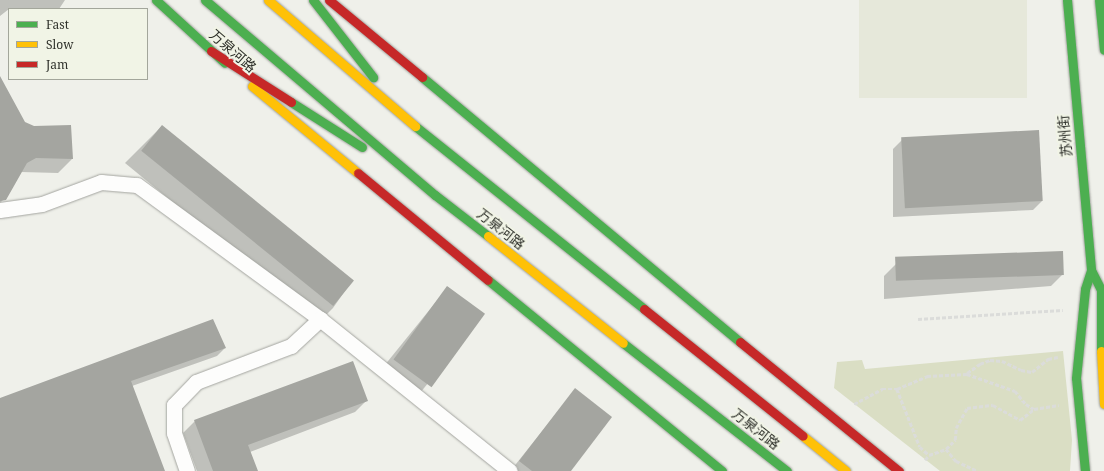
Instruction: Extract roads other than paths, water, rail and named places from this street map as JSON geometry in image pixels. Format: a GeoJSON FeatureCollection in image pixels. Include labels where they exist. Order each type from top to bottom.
{"type":"FeatureCollection","features":[{"type":"Feature","properties":{"kind":"main road","name":"万泉河路"},"geometry":{"type":"LineString","coordinates":[[156,0],[211,51],[722,471]]}},
{"type":"Feature","properties":{"kind":"main road","name":"万泉河路"},"geometry":{"type":"LineString","coordinates":[[205,0],[436,195],[787,471]]}},
{"type":"Feature","properties":{"kind":"main road","name":"万泉河路"},"geometry":{"type":"LineString","coordinates":[[268,0],[401,115],[846,471]]}},
{"type":"Feature","properties":{"kind":"main road"},"geometry":{"type":"LineString","coordinates":[[313,0],[401,115]]}},
{"type":"Feature","properties":{"kind":"main road"},"geometry":{"type":"LineString","coordinates":[[329,0],[836,422],[899,471]]}},
{"type":"Feature","properties":{"kind":"main road","name":"苏州街"},"geometry":{"type":"LineString","coordinates":[[1067,0],[1092,270],[1101,290],[1101,368],[1104,404]]}},
{"type":"Feature","properties":{"kind":"main road"},"geometry":{"type":"LineString","coordinates":[[1099,0],[1104,50]]}},
{"type":"Feature","properties":{"kind":"main road"},"geometry":{"type":"LineString","coordinates":[[211,51],[436,195]]}},
{"type":"Feature","properties":{"kind":"main road","name":"苏州街"},"geometry":{"type":"LineString","coordinates":[[1085,471],[1076,378],[1085,289],[1092,270]]}},
{"type":"Feature","properties":{"kind":"street"},"geometry":{"type":"LineString","coordinates":[[0,210],[42,204],[101,182],[137,185],[320,319],[510,471]]}},
{"type":"Feature","properties":{"kind":"street"},"geometry":{"type":"LineString","coordinates":[[187,471],[174,433],[174,405],[196,382],[291,346],[320,319]]}}]}
